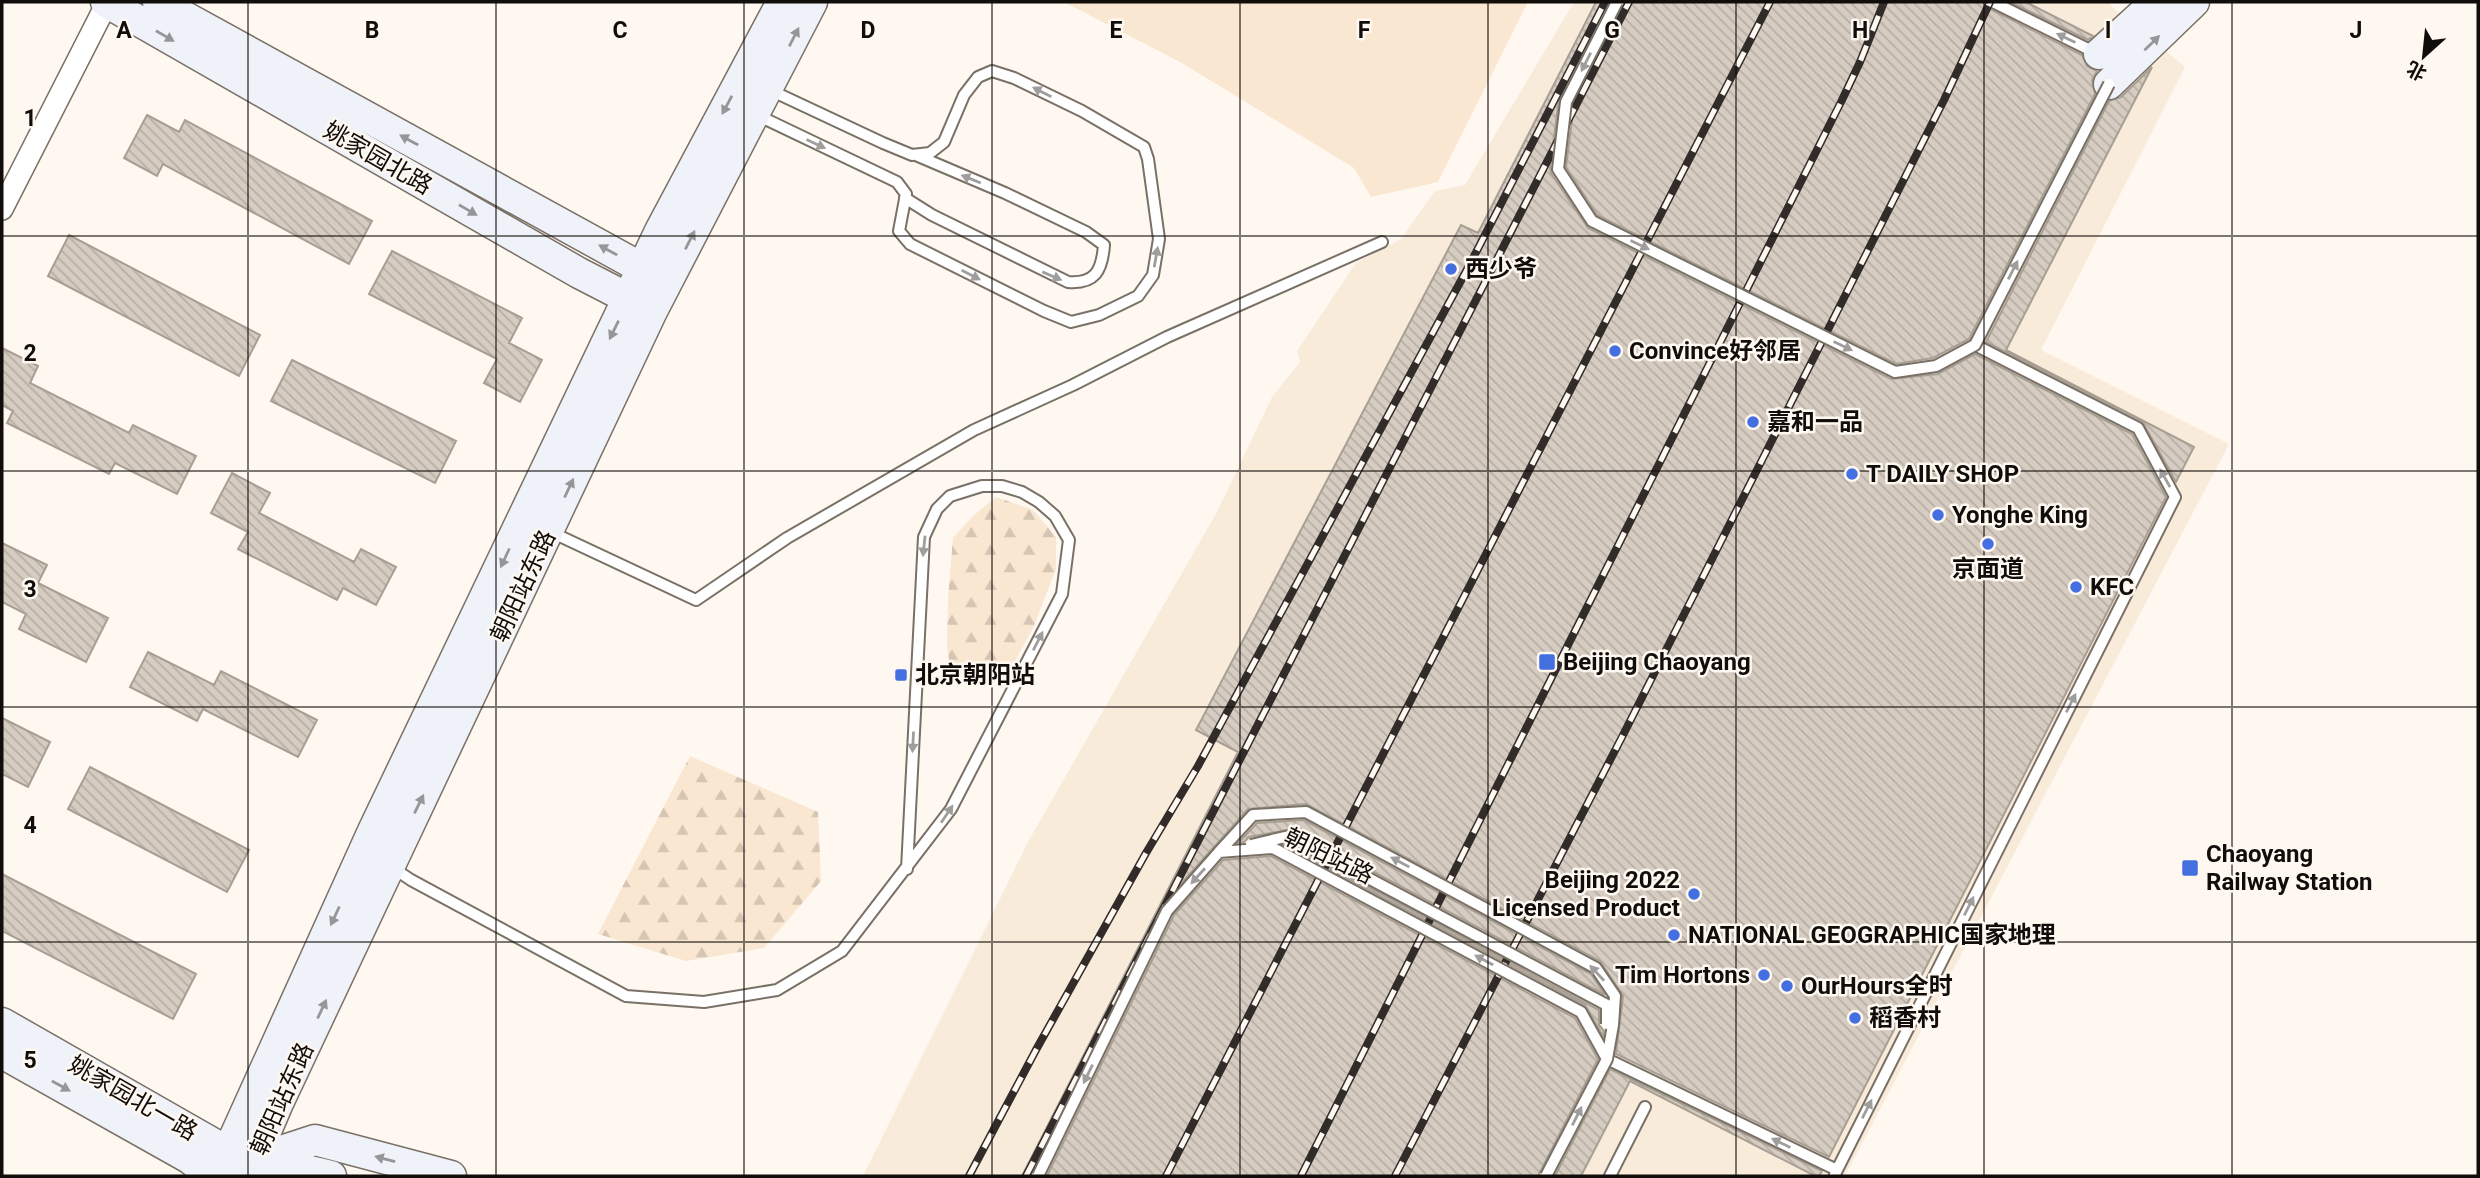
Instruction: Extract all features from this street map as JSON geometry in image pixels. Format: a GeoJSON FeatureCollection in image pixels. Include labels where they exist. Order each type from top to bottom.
{"type":"FeatureCollection","features":[{"type":"Feature","properties":{"kind":"main road","name":"姚家园北路"},"geometry":{"type":"LineString","coordinates":[[107,2],[640,305]]}},
{"type":"Feature","properties":{"kind":"main road","name":"姚家园北路"},"geometry":{"type":"LineString","coordinates":[[158,2],[655,275]]}},
{"type":"Feature","properties":{"kind":"main road","name":"朝阳站东路"},"geometry":{"type":"LineString","coordinates":[[655,275],[660,230],[782,2]]}},
{"type":"Feature","properties":{"kind":"main road","name":"朝阳站东路"},"geometry":{"type":"LineString","coordinates":[[231,1168],[278,1103],[377,860],[640,305],[655,275],[761,102],[812,2]]}},
{"type":"Feature","properties":{"kind":"main road"},"geometry":{"type":"LineString","coordinates":[[2104,69],[2156,2]]}},
{"type":"Feature","properties":{"kind":"main road"},"geometry":{"type":"LineString","coordinates":[[2104,69],[2194,2]]}},
{"type":"Feature","properties":{"kind":"main road","name":"朝阳站东路"},"geometry":{"type":"LineString","coordinates":[[377,860],[548,531],[640,305]]}},
{"type":"Feature","properties":{"kind":"main road","name":"姚家园北一路"},"geometry":{"type":"LineString","coordinates":[[2,1023],[231,1168]]}},
{"type":"Feature","properties":{"kind":"main road","name":"姚家园北一路"},"geometry":{"type":"LineString","coordinates":[[2,1053],[189,1158],[231,1168]]}},
{"type":"Feature","properties":{"kind":"main road"},"geometry":{"type":"LineString","coordinates":[[231,1168],[315,1140],[451,1176]]}},
{"type":"Feature","properties":{"kind":"main road"},"geometry":{"type":"LineString","coordinates":[[231,1168],[297,1167],[331,1176]]}},
{"type":"Feature","properties":{"kind":"street"},"geometry":{"type":"LineString","coordinates":[[2,209],[107,2]]}},
{"type":"Feature","properties":{"kind":"lane"},"geometry":{"type":"LineString","coordinates":[[1617,2],[1566,102],[1558,169],[1592,221],[1895,372],[1936,366],[1975,345],[2104,69],[1993,2]]}},
{"type":"Feature","properties":{"kind":"lane"},"geometry":{"type":"LineString","coordinates":[[761,102],[897,182],[906,194],[899,231],[910,244],[1044,311],[1071,322],[1099,315],[1138,296],[1153,275],[1159,239],[1144,147],[1082,111],[1014,78],[992,71],[978,77],[964,95],[944,142],[930,153],[912,155]]}},
{"type":"Feature","properties":{"kind":"lane"},"geometry":{"type":"LineString","coordinates":[[761,102],[883,143],[1005,193],[1086,232],[1104,245],[1103,260],[1095,275],[1084,283],[1068,282],[932,215],[905,198]]}},
{"type":"Feature","properties":{"kind":"lane"},"geometry":{"type":"LineString","coordinates":[[548,531],[696,600],[787,538],[974,430],[1073,385],[1178,332],[1382,242]]}},
{"type":"Feature","properties":{"kind":"lane"},"geometry":{"type":"LineString","coordinates":[[1607,1059],[1835,1173],[2175,497],[2138,428],[1975,345]]}},
{"type":"Feature","properties":{"kind":"lane"},"geometry":{"type":"LineString","coordinates":[[377,860],[626,996],[704,1002],[776,990],[842,951],[907,869],[951,809],[1062,594],[1069,540],[1055,516],[1039,502],[1022,492],[1002,486],[982,486],[950,495],[937,509],[924,537],[907,869]]}},
{"type":"Feature","properties":{"kind":"lane"},"geometry":{"type":"LineString","coordinates":[[1038,1176],[1167,911],[1254,815],[1306,812],[1596,968],[1615,996],[1607,1059],[1546,1176]]}},
{"type":"Feature","properties":{"kind":"lane"},"geometry":{"type":"LineString","coordinates":[[1219,852],[1289,836],[1607,1005],[1607,1059]]}},
{"type":"Feature","properties":{"kind":"lane","name":"朝阳站路"},"geometry":{"type":"LineString","coordinates":[[1219,852],[1273,848],[1569,1005],[1581,1012],[1607,1059]]}},
{"type":"Feature","properties":{"kind":"lane"},"geometry":{"type":"LineString","coordinates":[[1610,1176],[1645,1107]]}},
{"type":"Feature","properties":{"kind":"shaded area"},"geometry":{"type":"Polygon","coordinates":[[[1574,2],[2111,2],[2110,5],[2185,67],[2041,350],[2229,444],[1845,1176],[863,1176],[1029,840],[1217,512],[1272,397],[1300,362],[1297,351],[1356,263],[1401,239],[1435,191],[1465,185],[1574,2]]]}},
{"type":"Feature","properties":{"kind":"green space"},"geometry":{"type":"Polygon","coordinates":[[[1064,2],[1528,2],[1438,182],[1371,197],[1354,168],[1180,62],[1064,2]]]}},
{"type":"Feature","properties":{"kind":"green space"},"geometry":{"type":"Polygon","coordinates":[[[996,497],[1033,510],[1056,537],[1056,569],[1034,626],[1005,680],[951,673],[947,647],[953,538],[973,516],[996,497]]]}},
{"type":"Feature","properties":{"kind":"green space"},"geometry":{"type":"Polygon","coordinates":[[[690,756],[818,812],[821,881],[764,948],[686,961],[598,934],[690,756]]]}},
{"type":"Feature","properties":{"kind":"building"},"geometry":{"type":"Polygon","coordinates":[[[1596,2],[1608,2],[1559,99],[1550,168],[1588,228],[1891,379],[1938,374],[1975,354],[2132,434],[2166,497],[1829,1157],[1616,1054],[1623,996],[1600,961],[1306,804],[1248,809],[1161,906],[1030,1176],[1022,1176],[1238,752],[1196,730],[1461,225],[1478,233],[1596,2]]]}},
{"type":"Feature","properties":{"kind":"building"},"geometry":{"type":"Polygon","coordinates":[[[1625,2],[1985,2],[1990,9],[2082,55],[2087,66],[2097,71],[2092,80],[2095,94],[1969,339],[1933,358],[1896,364],[1597,215],[1566,167],[1574,104],[1625,2]]]}},
{"type":"Feature","properties":{"kind":"building"},"geometry":{"type":"Polygon","coordinates":[[[2010,2],[2026,2],[2093,36],[2088,40],[2010,2]]]}},
{"type":"Feature","properties":{"kind":"building"},"geometry":{"type":"Polygon","coordinates":[[[2152,67],[2006,350],[2194,447],[2176,482],[2142,421],[1986,342],[2109,101],[2121,97],[2152,67]]]}},
{"type":"Feature","properties":{"kind":"building"},"geometry":{"type":"Polygon","coordinates":[[[147,115],[179,132],[185,120],[372,221],[349,264],[163,164],[157,176],[124,158],[147,115]]]}},
{"type":"Feature","properties":{"kind":"building"},"geometry":{"type":"Polygon","coordinates":[[[69,235],[260,335],[239,376],[48,276],[69,235]]]}},
{"type":"Feature","properties":{"kind":"building"},"geometry":{"type":"Polygon","coordinates":[[[392,251],[522,318],[509,343],[542,360],[520,402],[484,383],[497,359],[369,294],[392,251]]]}},
{"type":"Feature","properties":{"kind":"building"},"geometry":{"type":"Polygon","coordinates":[[[2,348],[38,366],[30,383],[129,433],[133,425],[196,456],[177,494],[115,463],[109,474],[7,423],[13,411],[2,405],[2,348]]]}},
{"type":"Feature","properties":{"kind":"building"},"geometry":{"type":"Polygon","coordinates":[[[292,360],[456,441],[435,483],[271,401],[292,360]]]}},
{"type":"Feature","properties":{"kind":"building"},"geometry":{"type":"Polygon","coordinates":[[[232,473],[270,493],[259,513],[354,562],[361,549],[396,567],[376,605],[343,588],[337,600],[238,549],[248,532],[211,513],[232,473]]]}},
{"type":"Feature","properties":{"kind":"building"},"geometry":{"type":"Polygon","coordinates":[[[2,543],[47,565],[38,583],[108,618],[86,662],[19,629],[26,614],[2,602],[2,543]]]}},
{"type":"Feature","properties":{"kind":"building"},"geometry":{"type":"Polygon","coordinates":[[[148,652],[214,685],[221,671],[317,720],[298,757],[203,709],[197,721],[130,687],[148,652]]]}},
{"type":"Feature","properties":{"kind":"building"},"geometry":{"type":"Polygon","coordinates":[[[2,718],[50,742],[28,787],[2,774],[2,718]]]}},
{"type":"Feature","properties":{"kind":"building"},"geometry":{"type":"Polygon","coordinates":[[[90,767],[249,850],[227,892],[68,809],[90,767]]]}},
{"type":"Feature","properties":{"kind":"building"},"geometry":{"type":"Polygon","coordinates":[[[1304,820],[1591,974],[1605,995],[1293,829],[1249,837],[1238,843],[1257,823],[1304,820]]]}},
{"type":"Feature","properties":{"kind":"building"},"geometry":{"type":"Polygon","coordinates":[[[1288,844],[1599,1010],[1599,1025],[1604,1031],[1603,1036],[1585,1005],[1284,845],[1288,844]]]}},
{"type":"Feature","properties":{"kind":"building"},"geometry":{"type":"Polygon","coordinates":[[[1271,856],[1575,1018],[1598,1059],[1538,1176],[1047,1176],[1174,915],[1223,860],[1271,856]]]}},
{"type":"Feature","properties":{"kind":"building"},"geometry":{"type":"Polygon","coordinates":[[[2,874],[196,974],[173,1019],[2,931],[2,874]]]}},
{"type":"Feature","properties":{"kind":"building"},"geometry":{"type":"Polygon","coordinates":[[[1610,1069],[1822,1171],[1819,1176],[1815,1176],[1630,1081],[1581,1176],[1555,1176],[1610,1069]]]}},
{"type":"Feature","properties":{"kind":"railway"},"geometry":{"type":"LineString","coordinates":[[969,1176],[1037,1048],[1198,766],[1470,264],[1605,2]]}},
{"type":"Feature","properties":{"kind":"railway"},"geometry":{"type":"LineString","coordinates":[[1026,1176],[1629,2]]}},
{"type":"Feature","properties":{"kind":"railway"},"geometry":{"type":"LineString","coordinates":[[1166,1176],[1770,2]]}},
{"type":"Feature","properties":{"kind":"railway"},"geometry":{"type":"LineString","coordinates":[[1301,1176],[1842,100],[1884,2]]}},
{"type":"Feature","properties":{"kind":"railway"},"geometry":{"type":"LineString","coordinates":[[1395,1176],[1622,737],[1944,100],[1990,2]]}},
{"type":"Feature","properties":{"kind":"place","name":"西少爷"},"geometry":{"type":"Point","coordinates":[1451,269]}},
{"type":"Feature","properties":{"kind":"place","name":"Convince好邻居"},"geometry":{"type":"Point","coordinates":[1615,351]}},
{"type":"Feature","properties":{"kind":"place","name":"嘉和一品"},"geometry":{"type":"Point","coordinates":[1753,422]}},
{"type":"Feature","properties":{"kind":"place","name":"T DAILY SHOP"},"geometry":{"type":"Point","coordinates":[1852,474]}},
{"type":"Feature","properties":{"kind":"place","name":"Yonghe King"},"geometry":{"type":"Point","coordinates":[1938,515]}},
{"type":"Feature","properties":{"kind":"place","name":"京面道"},"geometry":{"type":"Point","coordinates":[1988,544]}},
{"type":"Feature","properties":{"kind":"place","name":"KFC"},"geometry":{"type":"Point","coordinates":[2076,587]}},
{"type":"Feature","properties":{"kind":"place","name":"Beijing Chaoyang"},"geometry":{"type":"Point","coordinates":[1547,662]}},
{"type":"Feature","properties":{"kind":"place","name":"北京朝阳站"},"geometry":{"type":"Point","coordinates":[901,675]}},
{"type":"Feature","properties":{"kind":"place","name":"Chaoyang Railway Station"},"geometry":{"type":"Point","coordinates":[2190,868]}},
{"type":"Feature","properties":{"kind":"place","name":"Beijing 2022 Licensed Product"},"geometry":{"type":"Point","coordinates":[1694,894]}},
{"type":"Feature","properties":{"kind":"place","name":"NATIONAL GEOGRAPHIC国家地理"},"geometry":{"type":"Point","coordinates":[1674,935]}},
{"type":"Feature","properties":{"kind":"place","name":"Tim Hortons"},"geometry":{"type":"Point","coordinates":[1764,975]}},
{"type":"Feature","properties":{"kind":"place","name":"OurHours全时"},"geometry":{"type":"Point","coordinates":[1787,986]}},
{"type":"Feature","properties":{"kind":"place","name":"稻香村"},"geometry":{"type":"Point","coordinates":[1855,1018]}}]}
